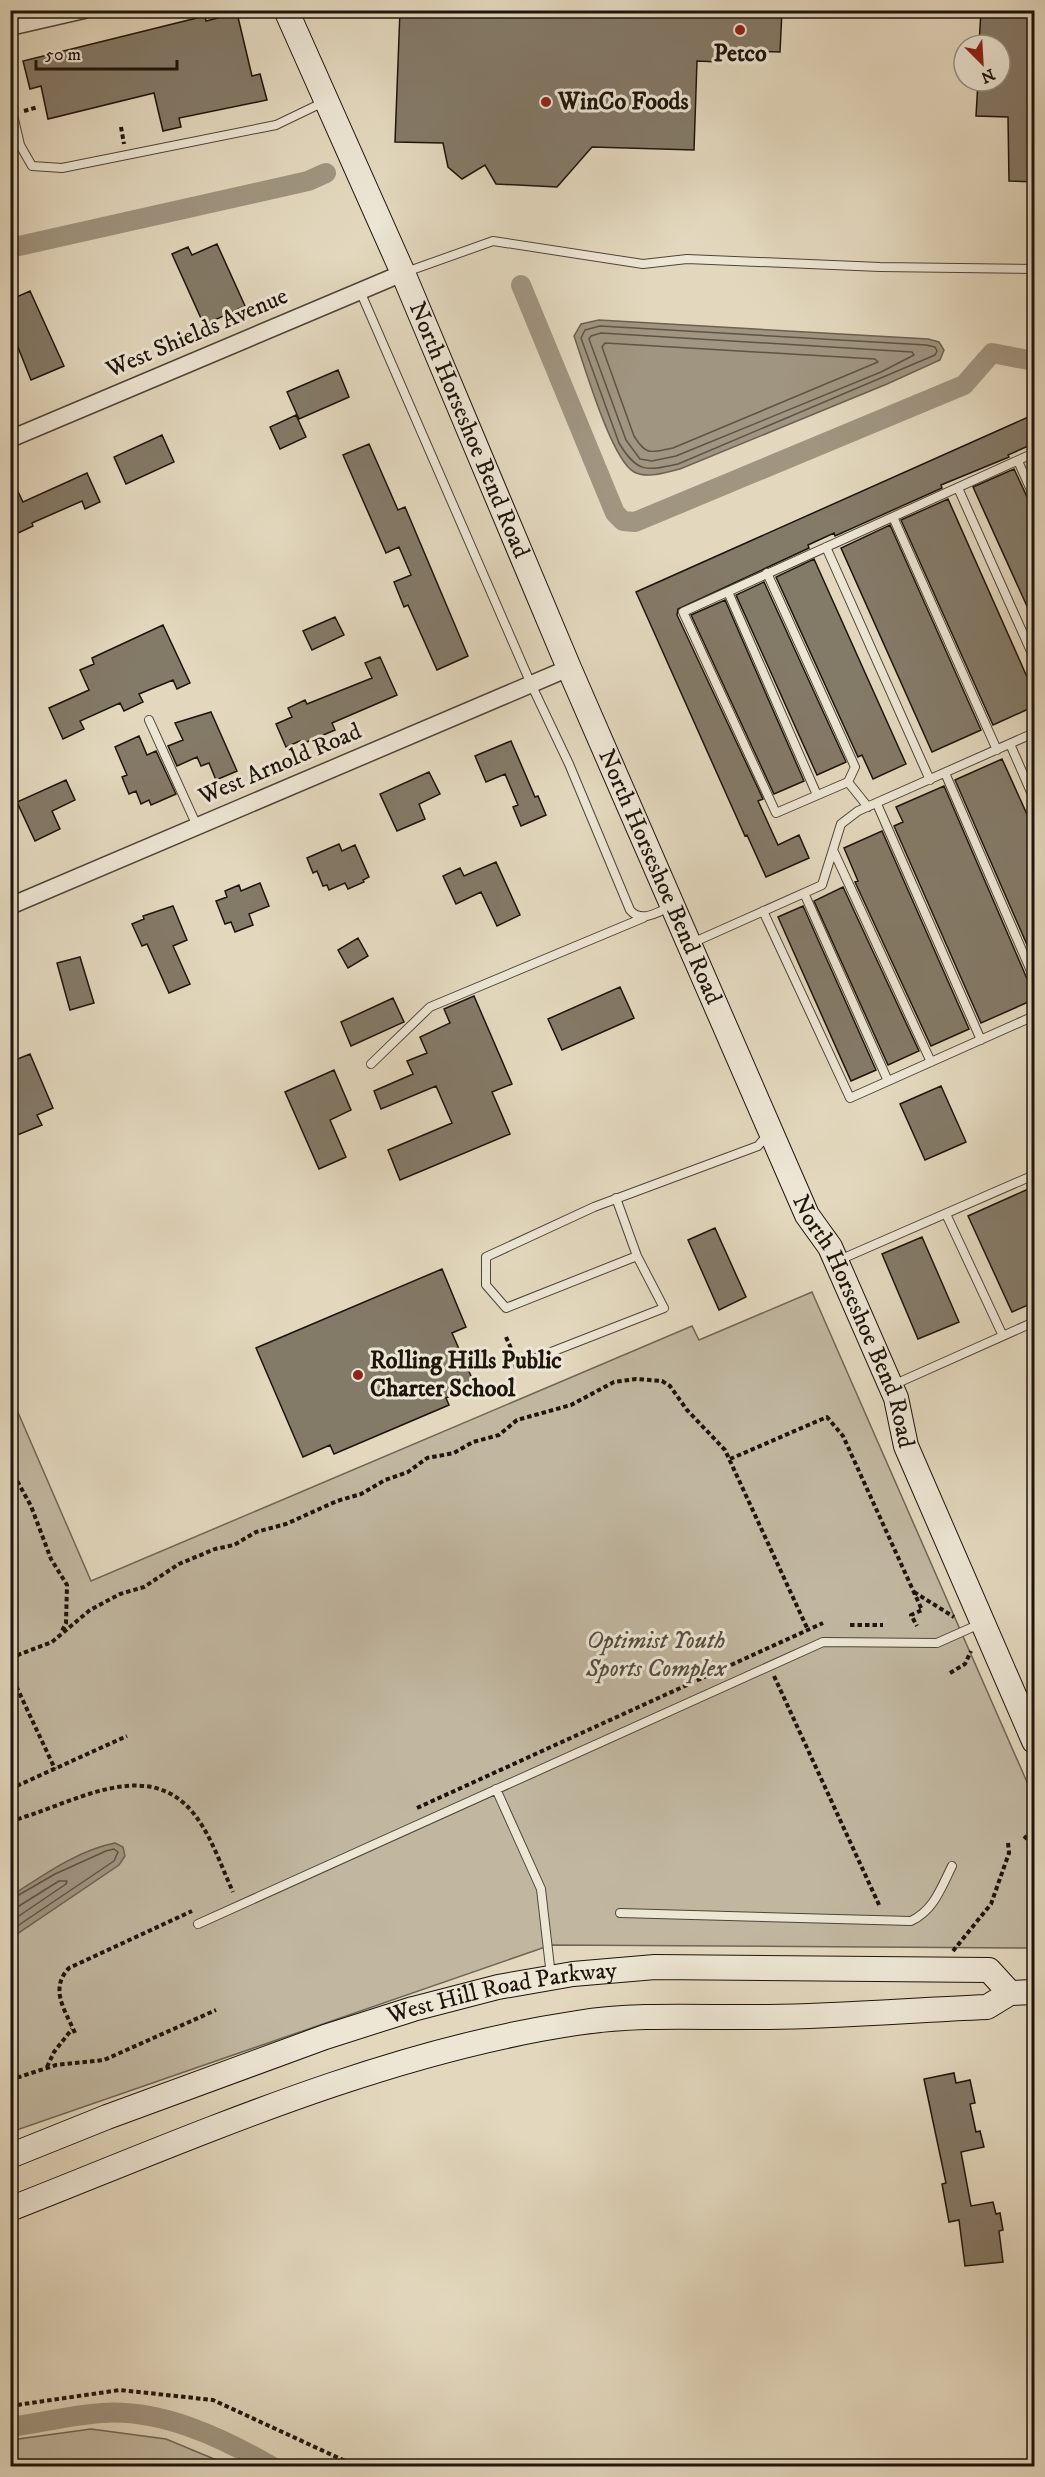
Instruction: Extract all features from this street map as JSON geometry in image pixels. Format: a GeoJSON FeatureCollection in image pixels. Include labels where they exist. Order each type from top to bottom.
{"type":"FeatureCollection","features":[{"type":"Feature","properties":{"kind":"street"},"geometry":{"type":"LineString","coordinates":[[10,27],[84,10]]}},
{"type":"Feature","properties":{"kind":"street","name":"North Horseshoe Bend Road"},"geometry":{"type":"LineString","coordinates":[[286,10],[403,273],[570,668],[807,1215],[830,1247],[896,1398],[906,1446],[1035,1741]]}},
{"type":"Feature","properties":{"kind":"street","name":"West Shields Avenue"},"geometry":{"type":"LineString","coordinates":[[10,439],[403,273]]}},
{"type":"Feature","properties":{"kind":"street","name":"West Arnold Road"},"geometry":{"type":"LineString","coordinates":[[10,906],[570,668]]}},
{"type":"Feature","properties":{"kind":"street","name":"West Hill Road Parkway"},"geometry":{"type":"LineString","coordinates":[[10,2156],[107,2116],[325,2037],[412,2009],[498,1987],[551,1978],[655,1967],[989,1970],[1010,1993]]}},
{"type":"Feature","properties":{"kind":"street","name":"West Hill Road Parkway"},"geometry":{"type":"LineString","coordinates":[[10,2209],[125,2162],[341,2083],[426,2056],[508,2035],[579,2023],[657,2016],[768,2017],[987,2007],[1010,1993],[1035,1992]]}},
{"type":"Feature","properties":{"kind":"lane"},"geometry":{"type":"LineString","coordinates":[[10,102],[20,145],[32,166],[62,168],[276,125],[326,101]]}},
{"type":"Feature","properties":{"kind":"lane"},"geometry":{"type":"LineString","coordinates":[[403,273],[493,241],[643,264],[687,259],[880,267],[1035,269]]}},
{"type":"Feature","properties":{"kind":"lane"},"geometry":{"type":"LineString","coordinates":[[360,291],[531,684],[569,764],[630,910],[635,916],[644,918]]}},
{"type":"Feature","properties":{"kind":"lane"},"geometry":{"type":"LineString","coordinates":[[767,573],[855,767],[848,782],[776,813],[683,612],[767,573],[1035,453]]}},
{"type":"Feature","properties":{"kind":"lane"},"geometry":{"type":"LineString","coordinates":[[1018,461],[1035,497]]}},
{"type":"Feature","properties":{"kind":"lane"},"geometry":{"type":"LineString","coordinates":[[958,488],[1035,658]]}},
{"type":"Feature","properties":{"kind":"lane"},"geometry":{"type":"LineString","coordinates":[[893,517],[997,750]]}},
{"type":"Feature","properties":{"kind":"lane"},"geometry":{"type":"LineString","coordinates":[[826,547],[930,780]]}},
{"type":"Feature","properties":{"kind":"lane"},"geometry":{"type":"LineString","coordinates":[[728,592],[817,795]]}},
{"type":"Feature","properties":{"kind":"lane"},"geometry":{"type":"LineString","coordinates":[[149,720],[197,826]]}},
{"type":"Feature","properties":{"kind":"lane"},"geometry":{"type":"LineString","coordinates":[[689,944],[822,885],[841,824],[872,806],[1035,733]]}},
{"type":"Feature","properties":{"kind":"lane"},"geometry":{"type":"LineString","coordinates":[[1010,744],[1035,799]]}},
{"type":"Feature","properties":{"kind":"lane"},"geometry":{"type":"LineString","coordinates":[[945,773],[1035,978]]}},
{"type":"Feature","properties":{"kind":"lane"},"geometry":{"type":"LineString","coordinates":[[848,782],[872,806],[981,1040]]}},
{"type":"Feature","properties":{"kind":"lane"},"geometry":{"type":"LineString","coordinates":[[834,852],[931,1062]]}},
{"type":"Feature","properties":{"kind":"lane"},"geometry":{"type":"LineString","coordinates":[[804,893],[888,1081]]}},
{"type":"Feature","properties":{"kind":"lane"},"geometry":{"type":"LineString","coordinates":[[371,1064],[430,1007],[673,906]]}},
{"type":"Feature","properties":{"kind":"lane"},"geometry":{"type":"LineString","coordinates":[[763,911],[850,1098],[1035,1016]]}},
{"type":"Feature","properties":{"kind":"lane"},"geometry":{"type":"LineString","coordinates":[[637,1256],[506,1308],[486,1285],[486,1257],[616,1198],[758,1146],[771,1131]]}},
{"type":"Feature","properties":{"kind":"lane"},"geometry":{"type":"LineString","coordinates":[[837,1262],[1035,1175]]}},
{"type":"Feature","properties":{"kind":"lane"},"geometry":{"type":"LineString","coordinates":[[518,1365],[664,1308],[637,1256],[616,1198]]}},
{"type":"Feature","properties":{"kind":"lane"},"geometry":{"type":"LineString","coordinates":[[946,1214],[1004,1336]]}},
{"type":"Feature","properties":{"kind":"lane"},"geometry":{"type":"LineString","coordinates":[[890,1386],[1035,1322]]}},
{"type":"Feature","properties":{"kind":"lane"},"geometry":{"type":"LineString","coordinates":[[198,1924],[823,1642],[937,1643],[984,1623]]}},
{"type":"Feature","properties":{"kind":"lane"},"geometry":{"type":"LineString","coordinates":[[496,1789],[541,1889],[551,1978]]}},
{"type":"Feature","properties":{"kind":"lane"},"geometry":{"type":"LineString","coordinates":[[620,1913],[911,1921],[923,1916],[933,1906],[952,1866]]}},
{"type":"Feature","properties":{"kind":"path"},"geometry":{"type":"LineString","coordinates":[[10,1658],[43,1647],[90,1610],[120,1594],[144,1587],[179,1564],[215,1549],[234,1545],[256,1532],[286,1524],[337,1501],[361,1494],[385,1480],[408,1472],[427,1458],[454,1453],[473,1442],[499,1434],[517,1420],[572,1405],[614,1382],[645,1378],[670,1386],[676,1391],[687,1410],[730,1459],[808,1630]]}},
{"type":"Feature","properties":{"kind":"path"},"geometry":{"type":"LineString","coordinates":[[730,1459],[827,1417],[843,1436],[922,1610],[911,1615],[917,1626]]}},
{"type":"Feature","properties":{"kind":"path"},"geometry":{"type":"LineString","coordinates":[[10,1468],[31,1506],[51,1559],[67,1585],[66,1623],[59,1636]]}},
{"type":"Feature","properties":{"kind":"path"},"geometry":{"type":"LineString","coordinates":[[913,1591],[954,1617]]}},
{"type":"Feature","properties":{"kind":"path"},"geometry":{"type":"LineString","coordinates":[[850,1625],[883,1625]]}},
{"type":"Feature","properties":{"kind":"path"},"geometry":{"type":"LineString","coordinates":[[950,1673],[964,1664],[971,1651]]}},
{"type":"Feature","properties":{"kind":"path"},"geometry":{"type":"LineString","coordinates":[[10,1673],[55,1769]]}},
{"type":"Feature","properties":{"kind":"path"},"geometry":{"type":"LineString","coordinates":[[774,1676],[880,1907]]}},
{"type":"Feature","properties":{"kind":"path"},"geometry":{"type":"LineString","coordinates":[[10,1790],[127,1736]]}},
{"type":"Feature","properties":{"kind":"path"},"geometry":{"type":"LineString","coordinates":[[10,1821],[110,1788],[141,1785],[157,1788],[172,1794],[195,1815],[211,1842],[233,1892]]}},
{"type":"Feature","properties":{"kind":"path"},"geometry":{"type":"LineString","coordinates":[[1024,1836],[1035,1846]]}},
{"type":"Feature","properties":{"kind":"path"},"geometry":{"type":"LineString","coordinates":[[951,1954],[991,1904],[1009,1853],[1008,1843]]}},
{"type":"Feature","properties":{"kind":"path"},"geometry":{"type":"LineString","coordinates":[[10,2080],[47,2068],[104,2060],[216,2010]]}},
{"type":"Feature","properties":{"kind":"path"},"geometry":{"type":"LineString","coordinates":[[47,2068],[54,2052],[73,2028]]}},
{"type":"Feature","properties":{"kind":"path"},"geometry":{"type":"LineString","coordinates":[[10,2406],[120,2390],[213,2400],[356,2466]]}},
{"type":"Feature","properties":{"kind":"green space","name":"Optimist Youth Sports Complex"},"geometry":{"type":"Polygon","coordinates":[[[812,1292],[1034,1798],[1034,1948],[551,1945],[11,2132],[10,1394],[91,1581],[692,1326],[699,1340],[812,1292]]]}},
{"type":"Feature","properties":{"kind":"green space"},"geometry":{"type":"Polygon","coordinates":[[[91,2429],[166,2439],[231,2466],[11,2466],[11,2440],[91,2429]]]}},
{"type":"Feature","properties":{"kind":"water"},"geometry":{"type":"Polygon","coordinates":[[[599,320],[928,339],[939,342],[944,350],[940,360],[887,384],[680,469],[645,475],[634,472],[625,464],[616,449],[599,410],[574,336],[581,324],[599,320]]]}},
{"type":"Feature","properties":{"kind":"water"},"geometry":{"type":"Polygon","coordinates":[[[115,1843],[123,1847],[125,1856],[119,1865],[11,1938],[11,1896],[74,1858],[101,1846],[115,1843]]]}},
{"type":"Feature","properties":{"kind":"building","name":"WinCo Foods"},"geometry":{"type":"Polygon","coordinates":[[[400,10],[782,10],[780,52],[719,50],[719,62],[697,61],[694,150],[592,147],[557,187],[496,184],[485,165],[462,179],[448,167],[443,143],[395,142],[400,10]]]}},
{"type":"Feature","properties":{"kind":"building"},"geometry":{"type":"Polygon","coordinates":[[[981,10],[1035,10],[1035,182],[1009,181],[1008,117],[976,116],[977,93],[1012,93],[1012,33],[980,33],[981,10]]]}},
{"type":"Feature","properties":{"kind":"building"},"geometry":{"type":"Polygon","coordinates":[[[237,13],[252,76],[260,74],[267,100],[179,118],[181,127],[163,131],[154,93],[48,119],[41,86],[30,89],[23,61],[205,16],[206,21],[237,13]]]}},
{"type":"Feature","properties":{"kind":"building"},"geometry":{"type":"Polygon","coordinates":[[[217,244],[245,306],[204,325],[172,254],[188,247],[192,255],[217,244]]]}},
{"type":"Feature","properties":{"kind":"building"},"geometry":{"type":"Polygon","coordinates":[[[30,291],[64,366],[31,380],[10,327],[10,300],[30,291]]]}},
{"type":"Feature","properties":{"kind":"building"},"geometry":{"type":"Polygon","coordinates":[[[338,370],[349,397],[299,419],[287,392],[338,370]]]}},
{"type":"Feature","properties":{"kind":"building"},"geometry":{"type":"Polygon","coordinates":[[[1035,414],[1035,443],[1008,455],[1009,457],[941,485],[942,488],[835,536],[834,533],[808,545],[809,548],[678,609],[677,615],[763,799],[758,801],[778,845],[799,835],[809,858],[766,877],[747,835],[745,836],[636,592],[1035,414]]]}},
{"type":"Feature","properties":{"kind":"building"},"geometry":{"type":"Polygon","coordinates":[[[296,415],[306,437],[280,449],[270,427],[296,415]]]}},
{"type":"Feature","properties":{"kind":"building"},"geometry":{"type":"Polygon","coordinates":[[[162,435],[174,462],[126,484],[114,457],[162,435]]]}},
{"type":"Feature","properties":{"kind":"building"},"geometry":{"type":"Polygon","coordinates":[[[369,444],[398,510],[405,507],[468,656],[437,670],[408,605],[404,607],[394,582],[411,575],[399,547],[386,553],[343,455],[369,444]]]}},
{"type":"Feature","properties":{"kind":"building"},"geometry":{"type":"Polygon","coordinates":[[[1014,469],[1035,514],[1035,624],[973,487],[1014,469]]]}},
{"type":"Feature","properties":{"kind":"building"},"geometry":{"type":"Polygon","coordinates":[[[87,473],[100,502],[85,509],[82,501],[32,523],[33,526],[16,534],[10,523],[10,475],[23,502],[87,473]]]}},
{"type":"Feature","properties":{"kind":"building"},"geometry":{"type":"Polygon","coordinates":[[[948,499],[1035,695],[1035,706],[993,725],[901,520],[948,499]]]}},
{"type":"Feature","properties":{"kind":"building"},"geometry":{"type":"Polygon","coordinates":[[[890,525],[981,730],[932,752],[841,548],[890,525]]]}},
{"type":"Feature","properties":{"kind":"building"},"geometry":{"type":"Polygon","coordinates":[[[814,559],[906,764],[873,779],[862,755],[858,757],[776,577],[814,559]]]}},
{"type":"Feature","properties":{"kind":"building"},"geometry":{"type":"Polygon","coordinates":[[[764,582],[846,762],[817,775],[736,595],[764,582]]]}},
{"type":"Feature","properties":{"kind":"building"},"geometry":{"type":"Polygon","coordinates":[[[725,600],[804,781],[774,794],[691,615],[725,600]]]}},
{"type":"Feature","properties":{"kind":"building"},"geometry":{"type":"Polygon","coordinates":[[[335,617],[344,635],[312,650],[303,631],[335,617]]]}},
{"type":"Feature","properties":{"kind":"building"},"geometry":{"type":"Polygon","coordinates":[[[163,625],[190,683],[177,689],[173,680],[139,694],[143,702],[124,711],[120,703],[80,721],[84,729],[63,739],[49,708],[89,690],[80,670],[94,664],[92,658],[163,625]]]}},
{"type":"Feature","properties":{"kind":"building"},"geometry":{"type":"Polygon","coordinates":[[[380,657],[397,695],[332,723],[335,730],[302,744],[300,741],[286,747],[276,724],[292,717],[288,708],[305,700],[307,704],[372,678],[365,663],[380,657]]]}},
{"type":"Feature","properties":{"kind":"building"},"geometry":{"type":"Polygon","coordinates":[[[211,712],[237,771],[216,780],[209,763],[201,766],[197,757],[177,766],[168,746],[183,740],[175,723],[211,712]]]}},
{"type":"Feature","properties":{"kind":"building"},"geometry":{"type":"Polygon","coordinates":[[[139,736],[147,755],[156,751],[176,794],[151,805],[149,800],[141,804],[136,791],[129,794],[122,777],[127,775],[115,747],[139,736]]]}},
{"type":"Feature","properties":{"kind":"building"},"geometry":{"type":"Polygon","coordinates":[[[511,741],[535,797],[538,796],[546,815],[521,826],[513,807],[518,805],[505,774],[486,782],[475,756],[511,741]]]}},
{"type":"Feature","properties":{"kind":"building"},"geometry":{"type":"Polygon","coordinates":[[[1002,759],[1035,832],[1035,963],[955,780],[1002,759]]]}},
{"type":"Feature","properties":{"kind":"building"},"geometry":{"type":"Polygon","coordinates":[[[429,772],[440,794],[419,804],[425,819],[397,831],[380,794],[429,772]]]}},
{"type":"Feature","properties":{"kind":"building"},"geometry":{"type":"Polygon","coordinates":[[[66,780],[75,800],[52,811],[60,829],[35,841],[17,802],[66,780]]]}},
{"type":"Feature","properties":{"kind":"building"},"geometry":{"type":"Polygon","coordinates":[[[944,786],[1028,981],[1035,984],[1035,999],[981,1023],[894,826],[903,822],[896,807],[944,786]]]}},
{"type":"Feature","properties":{"kind":"building"},"geometry":{"type":"Polygon","coordinates":[[[882,831],[969,1029],[931,1046],[855,882],[858,881],[844,848],[882,831]]]}},
{"type":"Feature","properties":{"kind":"building"},"geometry":{"type":"Polygon","coordinates":[[[339,844],[342,851],[355,845],[369,877],[363,880],[364,882],[348,889],[345,883],[329,890],[327,885],[323,886],[317,871],[313,873],[307,858],[339,844]]]}},
{"type":"Feature","properties":{"kind":"building"},"geometry":{"type":"Polygon","coordinates":[[[496,862],[520,915],[497,926],[481,892],[456,904],[443,876],[460,868],[464,876],[496,862]]]}},
{"type":"Feature","properties":{"kind":"building"},"geometry":{"type":"Polygon","coordinates":[[[260,883],[269,906],[249,914],[253,925],[235,932],[231,922],[225,924],[216,901],[227,897],[225,891],[239,885],[241,891],[260,883]]]}},
{"type":"Feature","properties":{"kind":"building"},"geometry":{"type":"Polygon","coordinates":[[[843,887],[919,1051],[888,1065],[814,901],[843,887]]]}},
{"type":"Feature","properties":{"kind":"building"},"geometry":{"type":"Polygon","coordinates":[[[173,906],[187,940],[173,946],[190,984],[169,993],[147,944],[142,946],[132,924],[144,919],[143,916],[173,906]]]}},
{"type":"Feature","properties":{"kind":"building"},"geometry":{"type":"Polygon","coordinates":[[[803,906],[876,1070],[851,1081],[778,917],[803,906]]]}},
{"type":"Feature","properties":{"kind":"building"},"geometry":{"type":"Polygon","coordinates":[[[358,938],[368,956],[348,968],[338,950],[358,938]]]}},
{"type":"Feature","properties":{"kind":"building"},"geometry":{"type":"Polygon","coordinates":[[[80,957],[94,1003],[70,1010],[57,963],[80,957]]]}},
{"type":"Feature","properties":{"kind":"building"},"geometry":{"type":"Polygon","coordinates":[[[620,987],[634,1018],[562,1050],[548,1019],[620,987]]]}},
{"type":"Feature","properties":{"kind":"building"},"geometry":{"type":"Polygon","coordinates":[[[474,996],[512,1084],[492,1092],[510,1134],[400,1180],[388,1150],[452,1123],[436,1086],[381,1109],[374,1091],[413,1074],[407,1061],[427,1053],[420,1037],[450,1023],[444,1009],[474,996]]]}},
{"type":"Feature","properties":{"kind":"building"},"geometry":{"type":"Polygon","coordinates":[[[393,998],[404,1022],[351,1046],[341,1022],[393,998]]]}},
{"type":"Feature","properties":{"kind":"building"},"geometry":{"type":"Polygon","coordinates":[[[30,1054],[53,1108],[37,1115],[42,1125],[10,1138],[10,1062],[30,1054]]]}},
{"type":"Feature","properties":{"kind":"building"},"geometry":{"type":"Polygon","coordinates":[[[334,1070],[351,1110],[330,1120],[346,1157],[319,1169],[285,1092],[334,1070]]]}},
{"type":"Feature","properties":{"kind":"building"},"geometry":{"type":"Polygon","coordinates":[[[941,1086],[966,1142],[925,1160],[900,1104],[941,1086]]]}},
{"type":"Feature","properties":{"kind":"building"},"geometry":{"type":"Polygon","coordinates":[[[1035,1186],[1035,1302],[1012,1312],[968,1216],[1035,1186]]]}},
{"type":"Feature","properties":{"kind":"building"},"geometry":{"type":"Polygon","coordinates":[[[715,1228],[746,1297],[719,1310],[688,1240],[715,1228]]]}},
{"type":"Feature","properties":{"kind":"building"},"geometry":{"type":"Polygon","coordinates":[[[922,1237],[959,1322],[918,1339],[882,1254],[922,1237]]]}},
{"type":"Feature","properties":{"kind":"building"},"geometry":{"type":"Polygon","coordinates":[[[442,1269],[466,1327],[452,1333],[475,1385],[446,1398],[449,1405],[334,1454],[330,1445],[303,1457],[256,1348],[442,1269]]]}},
{"type":"Feature","properties":{"kind":"building"},"geometry":{"type":"Polygon","coordinates":[[[954,2073],[956,2083],[970,2080],[975,2103],[970,2104],[976,2132],[980,2131],[984,2147],[961,2152],[971,2206],[993,2202],[996,2214],[1000,2213],[1003,2230],[999,2231],[1003,2262],[965,2266],[959,2220],[949,2222],[942,2184],[946,2183],[924,2079],[954,2073]]]}},
{"type":"Feature","properties":{"kind":"waterway"},"geometry":{"type":"LineString","coordinates":[[10,248],[308,181],[326,173]]}},
{"type":"Feature","properties":{"kind":"waterway"},"geometry":{"type":"LineString","coordinates":[[521,285],[615,513],[623,521],[635,522],[964,385],[992,353],[1034,361]]}},
{"type":"Feature","properties":{"kind":"waterway"},"geometry":{"type":"LineString","coordinates":[[10,2427],[102,2413],[146,2416],[168,2420],[211,2435],[271,2466]]}},
{"type":"Feature","properties":{"kind":"place","name":"Petco"},"geometry":{"type":"Point","coordinates":[740,30]}},
{"type":"Feature","properties":{"kind":"place","name":"WinCo Foods"},"geometry":{"type":"Point","coordinates":[546,102]}},
{"type":"Feature","properties":{"kind":"place","name":"Rolling Hills Public Charter School"},"geometry":{"type":"Point","coordinates":[358,1375]}}]}
